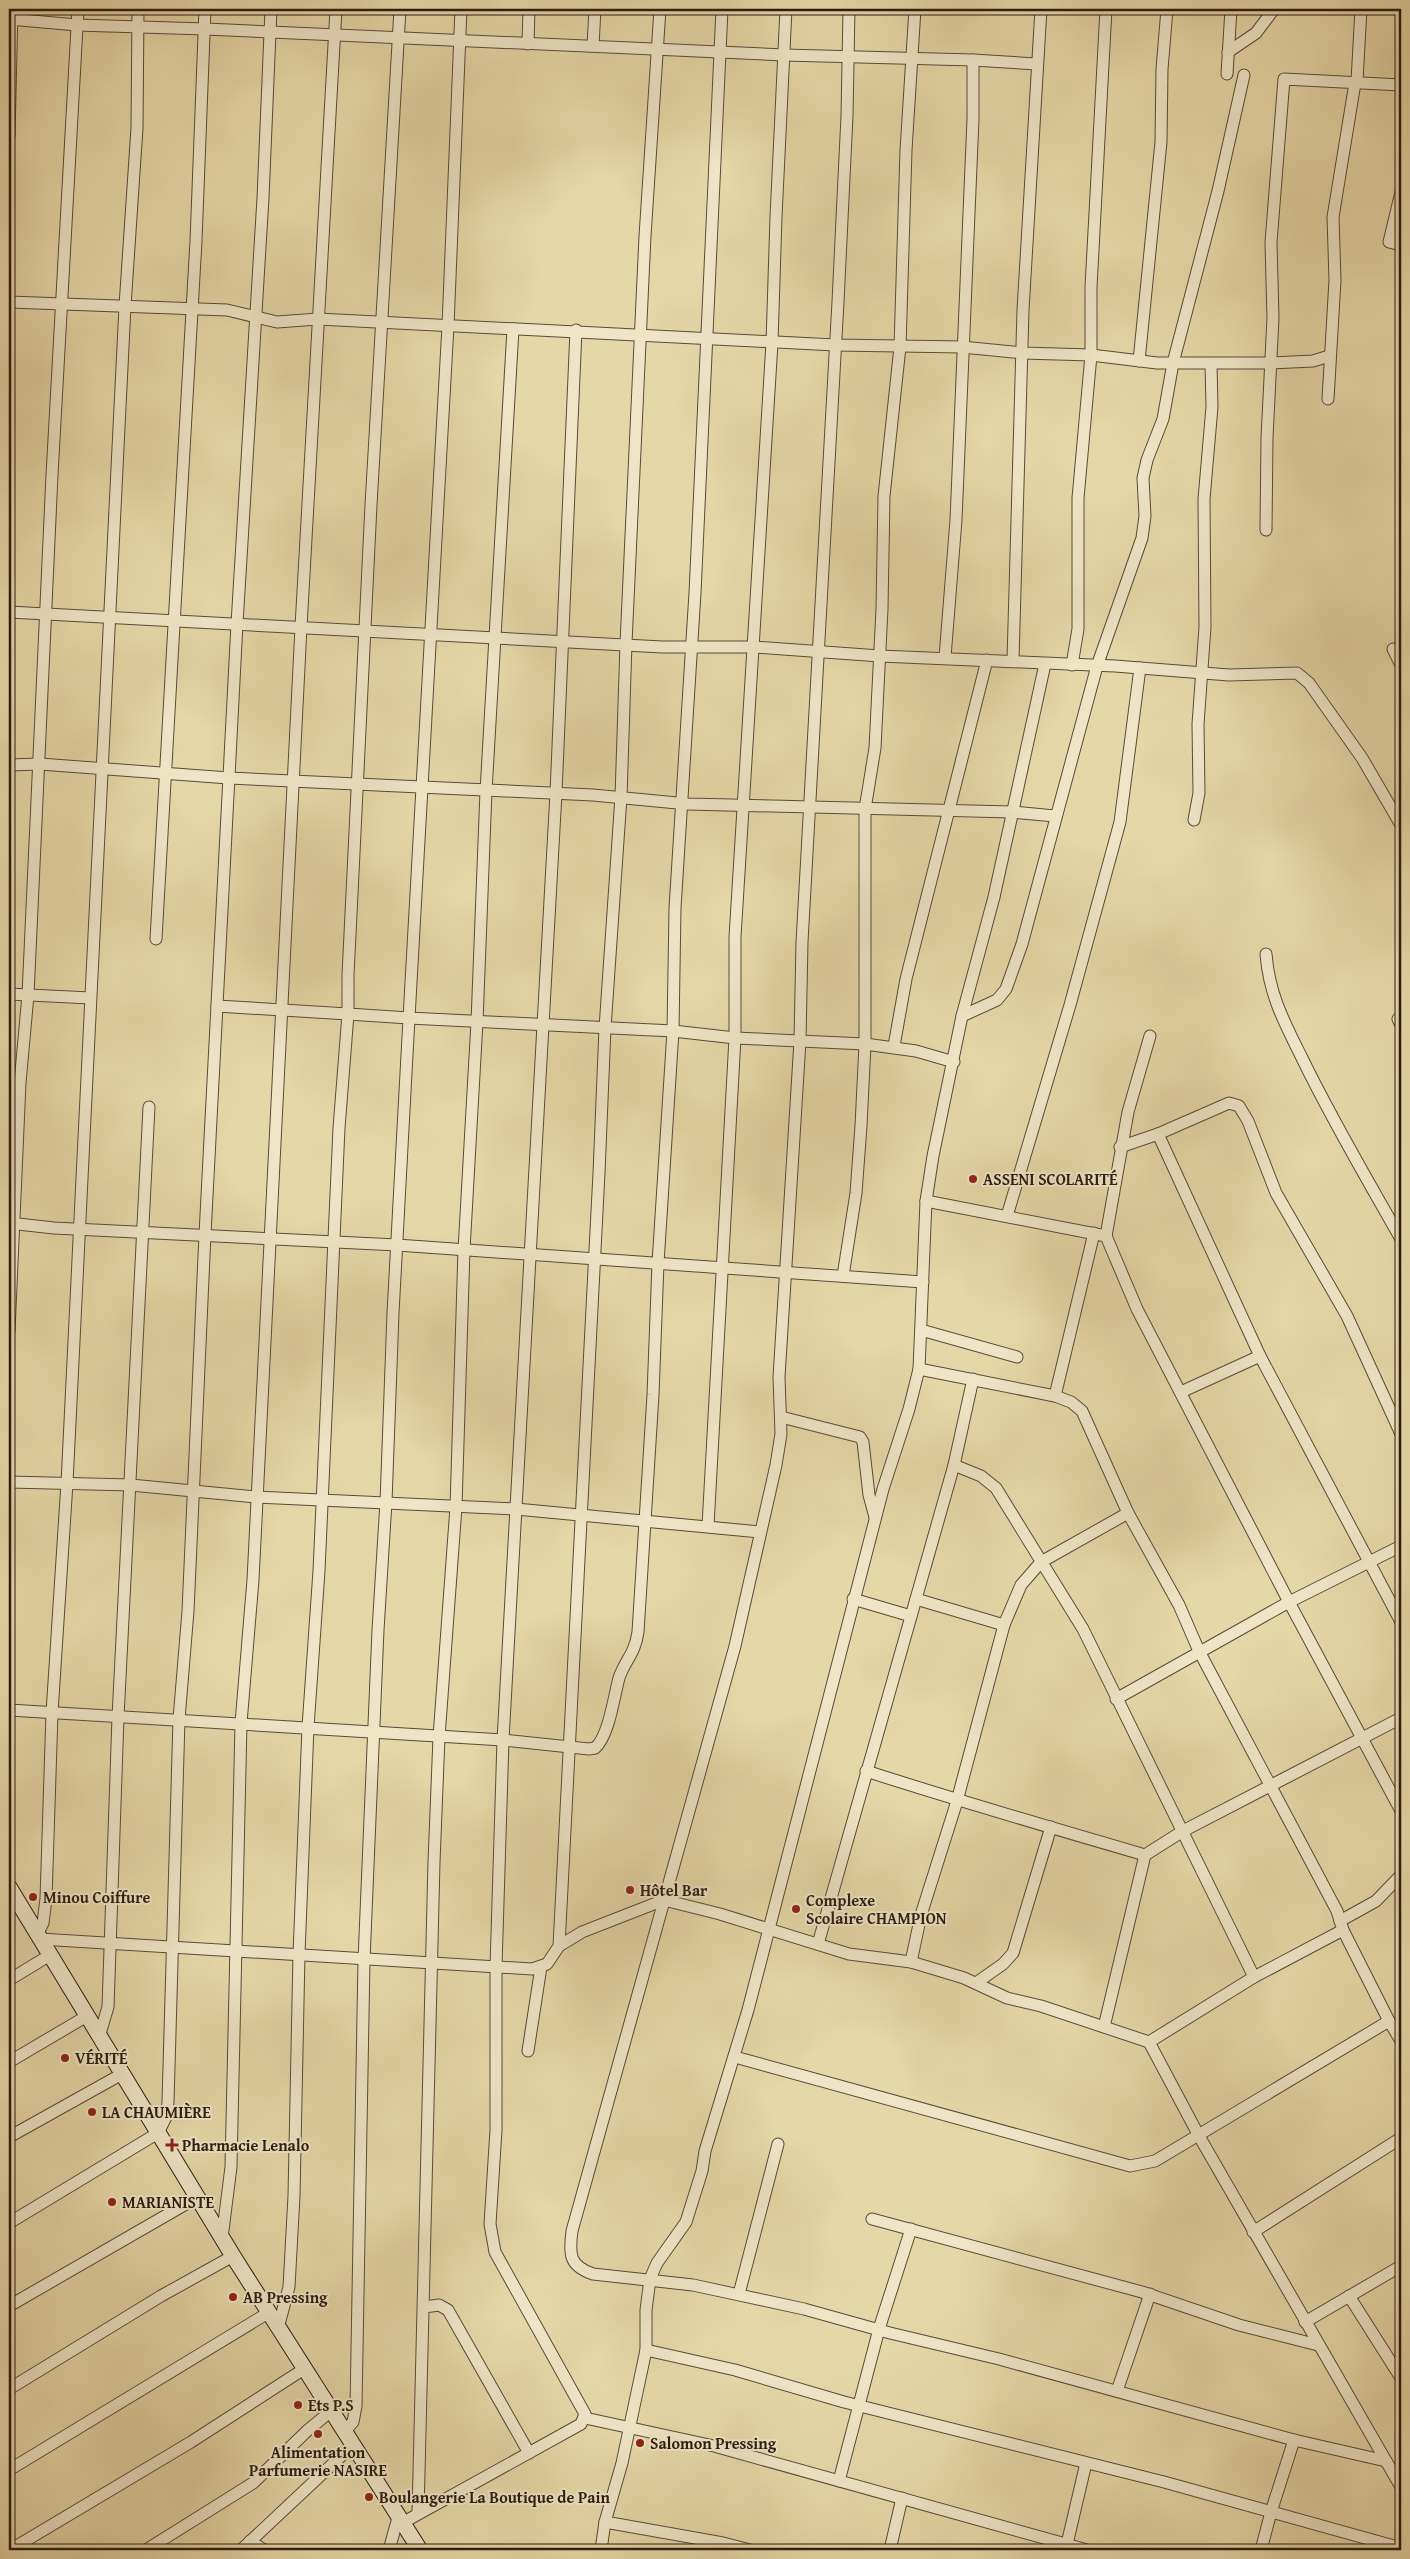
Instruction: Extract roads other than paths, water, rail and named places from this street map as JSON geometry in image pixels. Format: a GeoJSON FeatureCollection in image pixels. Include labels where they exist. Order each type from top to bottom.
{"type":"FeatureCollection","features":[{"type":"Feature","properties":{"kind":"main road"},"geometry":{"type":"LineString","coordinates":[[11,1896],[39,1937],[268,2313],[402,2518],[420,2550]]}},
{"type":"Feature","properties":{"kind":"street"},"geometry":{"type":"LineString","coordinates":[[9,1331],[11,1223],[28,995],[78,9]]}},
{"type":"Feature","properties":{"kind":"street"},"geometry":{"type":"LineString","coordinates":[[138,9],[137,128],[125,306],[103,768],[78,1228],[67,1483],[52,1713],[46,1899],[39,1937],[110,1945],[300,1954],[364,1960],[532,1970],[547,1964],[559,1946],[582,1932],[664,1900],[720,1914],[849,1954],[911,1962],[964,1978],[1007,1998],[1041,2006],[1149,2042],[1253,2232],[1401,2486]]}},
{"type":"Feature","properties":{"kind":"street"},"geometry":{"type":"LineString","coordinates":[[156,939],[176,622],[203,107],[205,9]]}},
{"type":"Feature","properties":{"kind":"street"},"geometry":{"type":"LineString","coordinates":[[9,2223],[158,2133],[166,2117],[168,2102],[180,1719],[188,1611],[192,1492],[237,624],[254,316],[263,198],[270,9]]}},
{"type":"Feature","properties":{"kind":"street"},"geometry":{"type":"LineString","coordinates":[[222,2238],[231,2167],[241,1722],[253,1580],[301,627],[336,9]]}},
{"type":"Feature","properties":{"kind":"street"},"geometry":{"type":"LineString","coordinates":[[278,2328],[289,2286],[294,2196],[308,1727],[318,1572],[339,1128],[348,1014],[348,975],[359,784],[365,632],[400,37],[400,9]]}},
{"type":"Feature","properties":{"kind":"street"},"geometry":{"type":"LineString","coordinates":[[345,2431],[353,2422],[356,2406],[364,1960],[373,1734],[421,787],[448,326],[461,9]]}},
{"type":"Feature","properties":{"kind":"street"},"geometry":{"type":"LineString","coordinates":[[528,44],[529,9]]}},
{"type":"Feature","properties":{"kind":"street"},"geometry":{"type":"LineString","coordinates":[[593,46],[595,9]]}},
{"type":"Feature","properties":{"kind":"street"},"geometry":{"type":"LineString","coordinates":[[559,1946],[595,1259],[604,1028],[621,797],[626,643],[642,336],[646,216],[659,48],[660,9]]}},
{"type":"Feature","properties":{"kind":"street"},"geometry":{"type":"LineString","coordinates":[[9,1710],[241,1722],[373,1734],[503,1740],[589,1749],[599,1745],[620,1676],[636,1647],[653,1395],[658,1263],[673,1031],[675,908],[692,646],[722,9]]}},
{"type":"Feature","properties":{"kind":"street"},"geometry":{"type":"LineString","coordinates":[[708,1526],[735,1038],[735,937],[772,343],[786,9]]}},
{"type":"Feature","properties":{"kind":"street"},"geometry":{"type":"LineString","coordinates":[[849,9],[846,56],[847,116],[811,809],[802,942],[800,1041],[779,1377],[782,1417],[776,1465],[735,1646],[572,2231],[570,2246],[573,2261],[579,2270],[618,2278],[650,2279],[739,2294],[1117,2391],[1294,2440],[1386,2461]]}},
{"type":"Feature","properties":{"kind":"street"},"geometry":{"type":"LineString","coordinates":[[844,1276],[856,1193],[865,1044],[865,809],[875,748],[880,656],[884,496],[900,347],[906,150],[916,9]]}},
{"type":"Feature","properties":{"kind":"street"},"geometry":{"type":"LineString","coordinates":[[1013,660],[1023,310],[1041,9]]}},
{"type":"Feature","properties":{"kind":"street"},"geometry":{"type":"LineString","coordinates":[[1072,666],[1078,628],[1078,498],[1091,355],[1091,287],[1106,9]]}},
{"type":"Feature","properties":{"kind":"street"},"geometry":{"type":"LineString","coordinates":[[1139,361],[1161,142],[1162,69],[1167,9]]}},
{"type":"Feature","properties":{"kind":"street"},"geometry":{"type":"LineString","coordinates":[[1227,74],[1231,9]]}},
{"type":"Feature","properties":{"kind":"street"},"geometry":{"type":"LineString","coordinates":[[1228,52],[1256,33],[1274,9]]}},
{"type":"Feature","properties":{"kind":"street"},"geometry":{"type":"LineString","coordinates":[[1328,399],[1329,356],[1335,280],[1333,217],[1356,82],[1361,9]]}},
{"type":"Feature","properties":{"kind":"street"},"geometry":{"type":"LineString","coordinates":[[9,136],[11,16],[77,25],[1037,64]]}},
{"type":"Feature","properties":{"kind":"street"},"geometry":{"type":"LineString","coordinates":[[945,657],[956,520],[973,119],[973,60]]}},
{"type":"Feature","properties":{"kind":"street"},"geometry":{"type":"LineString","coordinates":[[962,1016],[997,1000],[1006,990],[1022,944],[1097,666],[1142,538],[1145,516],[1143,478],[1147,460],[1163,419],[1173,363],[1218,191],[1244,76]]}},
{"type":"Feature","properties":{"kind":"street"},"geometry":{"type":"LineString","coordinates":[[1266,530],[1267,438],[1271,363],[1271,242],[1284,79],[1401,85]]}},
{"type":"Feature","properties":{"kind":"street"},"geometry":{"type":"LineString","coordinates":[[1401,192],[1389,242],[1401,245]]}},
{"type":"Feature","properties":{"kind":"street"},"geometry":{"type":"LineString","coordinates":[[9,302],[125,306],[191,311],[227,310],[278,322],[293,323],[318,319],[512,329],[576,330],[642,336],[708,338],[772,343],[962,347],[1023,353],[1091,355],[1173,363],[1271,363],[1312,361],[1329,356]]}},
{"type":"Feature","properties":{"kind":"street"},"geometry":{"type":"LineString","coordinates":[[418,2513],[439,1737],[456,1507],[464,1250],[477,1022],[486,791],[512,329]]}},
{"type":"Feature","properties":{"kind":"street"},"geometry":{"type":"LineString","coordinates":[[389,2550],[402,2518],[418,2513],[581,2424],[585,2418],[584,2410],[495,2252],[490,2237],[496,2130],[496,1967],[503,1740],[532,1255],[542,1025],[556,794],[576,330]]}},
{"type":"Feature","properties":{"kind":"street"},"geometry":{"type":"LineString","coordinates":[[1194,820],[1199,793],[1198,724],[1205,627],[1204,499],[1211,415],[1211,364]]}},
{"type":"Feature","properties":{"kind":"street"},"geometry":{"type":"LineString","coordinates":[[9,612],[365,632],[626,643],[662,647],[754,647],[880,656],[1013,660],[1072,666],[1140,668],[1243,675],[1282,672],[1297,673],[1302,677],[1362,758],[1401,825]]}},
{"type":"Feature","properties":{"kind":"street"},"geometry":{"type":"LineString","coordinates":[[1393,649],[1401,665]]}},
{"type":"Feature","properties":{"kind":"street"},"geometry":{"type":"LineString","coordinates":[[894,1046],[906,979],[987,660]]}},
{"type":"Feature","properties":{"kind":"street"},"geometry":{"type":"LineString","coordinates":[[602,2550],[605,2522],[630,2426],[646,2350],[646,2310],[650,2279],[657,2263],[686,2222],[735,2057],[875,1517],[919,1368],[926,1201],[933,1156],[962,1016],[987,925],[1045,664]]}},
{"type":"Feature","properties":{"kind":"street"},"geometry":{"type":"LineString","coordinates":[[1007,1216],[1070,1005],[1120,822],[1140,668]]}},
{"type":"Feature","properties":{"kind":"street"},"geometry":{"type":"LineString","coordinates":[[9,765],[40,764],[229,778],[621,797],[681,803],[811,809],[1012,812],[1055,816]]}},
{"type":"Feature","properties":{"kind":"street"},"geometry":{"type":"LineString","coordinates":[[1266,954],[1268,978],[1275,1002],[1326,1109],[1401,1239]]}},
{"type":"Feature","properties":{"kind":"street"},"geometry":{"type":"LineString","coordinates":[[9,994],[90,998]]}},
{"type":"Feature","properties":{"kind":"street"},"geometry":{"type":"LineString","coordinates":[[217,1006],[477,1022],[673,1031],[735,1038],[894,1046],[954,1062]]}},
{"type":"Feature","properties":{"kind":"street"},"geometry":{"type":"LineString","coordinates":[[1150,1036],[1120,1147],[1106,1236],[1137,1308],[1289,1602],[1401,1811]]}},
{"type":"Feature","properties":{"kind":"street"},"geometry":{"type":"LineString","coordinates":[[1120,1147],[1158,1134],[1229,1103],[1240,1106],[1248,1120],[1276,1193],[1347,1316],[1401,1434]]}},
{"type":"Feature","properties":{"kind":"street"},"geometry":{"type":"LineString","coordinates":[[99,2037],[108,2007],[118,1717],[149,1108]]}},
{"type":"Feature","properties":{"kind":"street"},"geometry":{"type":"LineString","coordinates":[[1158,1134],[1260,1356],[1401,1622]]}},
{"type":"Feature","properties":{"kind":"street"},"geometry":{"type":"LineString","coordinates":[[926,1201],[1106,1236]]}},
{"type":"Feature","properties":{"kind":"street"},"geometry":{"type":"LineString","coordinates":[[11,1223],[142,1232],[397,1245],[924,1282]]}},
{"type":"Feature","properties":{"kind":"street"},"geometry":{"type":"LineString","coordinates":[[1055,1396],[1094,1233]]}},
{"type":"Feature","properties":{"kind":"street"},"geometry":{"type":"LineString","coordinates":[[922,1330],[1017,1357]]}},
{"type":"Feature","properties":{"kind":"street"},"geometry":{"type":"LineString","coordinates":[[1181,1392],[1260,1356]]}},
{"type":"Feature","properties":{"kind":"street"},"geometry":{"type":"LineString","coordinates":[[919,1368],[1055,1396],[1071,1402],[1082,1411],[1128,1513],[1178,1605],[1199,1651],[1272,1786],[1389,2021],[1401,2041]]}},
{"type":"Feature","properties":{"kind":"street"},"geometry":{"type":"LineString","coordinates":[[818,1944],[954,1465],[973,1379]]}},
{"type":"Feature","properties":{"kind":"street"},"geometry":{"type":"LineString","coordinates":[[782,1417],[860,1437],[863,1442],[869,1495],[875,1517]]}},
{"type":"Feature","properties":{"kind":"street"},"geometry":{"type":"LineString","coordinates":[[954,1465],[981,1476],[996,1488],[1074,1613],[1254,1977]]}},
{"type":"Feature","properties":{"kind":"street"},"geometry":{"type":"LineString","coordinates":[[9,1482],[131,1485],[256,1497],[516,1509],[760,1532]]}},
{"type":"Feature","properties":{"kind":"street"},"geometry":{"type":"LineString","coordinates":[[911,1962],[921,1916],[957,1801],[1004,1625],[1021,1584],[1041,1562],[1128,1513]]}},
{"type":"Feature","properties":{"kind":"street"},"geometry":{"type":"LineString","coordinates":[[1116,1699],[1289,1602],[1401,1546]]}},
{"type":"Feature","properties":{"kind":"street"},"geometry":{"type":"LineString","coordinates":[[854,1599],[911,1616]]}},
{"type":"Feature","properties":{"kind":"street"},"geometry":{"type":"LineString","coordinates":[[916,1599],[1004,1625]]}},
{"type":"Feature","properties":{"kind":"street"},"geometry":{"type":"LineString","coordinates":[[1104,2027],[1145,1855],[1183,1831],[1401,1718]]}},
{"type":"Feature","properties":{"kind":"street"},"geometry":{"type":"LineString","coordinates":[[866,1771],[957,1801],[1145,1855]]}},
{"type":"Feature","properties":{"kind":"street"},"geometry":{"type":"LineString","coordinates":[[976,1983],[1004,1964],[1013,1953],[1051,1827]]}},
{"type":"Feature","properties":{"kind":"street"},"geometry":{"type":"LineString","coordinates":[[1149,2042],[1342,1925],[1376,1901],[1401,1875]]}},
{"type":"Feature","properties":{"kind":"street"},"geometry":{"type":"LineString","coordinates":[[9,1980],[50,1955]]}},
{"type":"Feature","properties":{"kind":"street"},"geometry":{"type":"LineString","coordinates":[[528,2051],[541,1967]]}},
{"type":"Feature","properties":{"kind":"street"},"geometry":{"type":"LineString","coordinates":[[9,2062],[87,2016]]}},
{"type":"Feature","properties":{"kind":"street"},"geometry":{"type":"LineString","coordinates":[[735,2057],[1130,2166],[1155,2161],[1389,2021]]}},
{"type":"Feature","properties":{"kind":"street"},"geometry":{"type":"LineString","coordinates":[[9,2137],[122,2074]]}},
{"type":"Feature","properties":{"kind":"street"},"geometry":{"type":"LineString","coordinates":[[1253,2232],[1401,2138]]}},
{"type":"Feature","properties":{"kind":"street"},"geometry":{"type":"LineString","coordinates":[[739,2294],[778,2144]]}},
{"type":"Feature","properties":{"kind":"street"},"geometry":{"type":"LineString","coordinates":[[9,2306],[198,2197]]}},
{"type":"Feature","properties":{"kind":"street"},"geometry":{"type":"LineString","coordinates":[[872,2219],[1150,2294],[1239,2325],[1318,2345]]}},
{"type":"Feature","properties":{"kind":"street"},"geometry":{"type":"LineString","coordinates":[[839,2481],[857,2405],[911,2230]]}},
{"type":"Feature","properties":{"kind":"street"},"geometry":{"type":"LineString","coordinates":[[9,2389],[161,2296],[233,2256]]}},
{"type":"Feature","properties":{"kind":"street"},"geometry":{"type":"LineString","coordinates":[[1305,2322],[1401,2266]]}},
{"type":"Feature","properties":{"kind":"street"},"geometry":{"type":"LineString","coordinates":[[1117,2391],[1150,2294]]}},
{"type":"Feature","properties":{"kind":"street"},"geometry":{"type":"LineString","coordinates":[[1349,2296],[1401,2378]]}},
{"type":"Feature","properties":{"kind":"street"},"geometry":{"type":"LineString","coordinates":[[424,2307],[439,2305],[448,2310],[529,2452]]}},
{"type":"Feature","properties":{"kind":"street"},"geometry":{"type":"LineString","coordinates":[[9,2470],[268,2313]]}},
{"type":"Feature","properties":{"kind":"street"},"geometry":{"type":"LineString","coordinates":[[646,2350],[735,2370],[857,2405],[1086,2463],[1401,2548]]}},
{"type":"Feature","properties":{"kind":"street"},"geometry":{"type":"LineString","coordinates":[[10,2550],[192,2442],[304,2369]]}},
{"type":"Feature","properties":{"kind":"street"},"geometry":{"type":"LineString","coordinates":[[146,2550],[253,2483],[308,2430],[331,2411]]}},
{"type":"Feature","properties":{"kind":"street"},"geometry":{"type":"LineString","coordinates":[[585,2418],[630,2426],[714,2446],[902,2498],[1047,2544],[1067,2544],[1087,2550]]}},
{"type":"Feature","properties":{"kind":"street"},"geometry":{"type":"LineString","coordinates":[[1261,2550],[1294,2440]]}},
{"type":"Feature","properties":{"kind":"street"},"geometry":{"type":"LineString","coordinates":[[241,2550],[354,2444]]}},
{"type":"Feature","properties":{"kind":"street"},"geometry":{"type":"LineString","coordinates":[[1067,2544],[1086,2463]]}},
{"type":"Feature","properties":{"kind":"street"},"geometry":{"type":"LineString","coordinates":[[890,2550],[902,2498]]}},
{"type":"Feature","properties":{"kind":"street"},"geometry":{"type":"LineString","coordinates":[[605,2522],[723,2543],[750,2550]]}},
{"type":"Feature","properties":{"kind":"street"},"geometry":{"type":"LineString","coordinates":[[250,2541],[264,2550]]}},
{"type":"Feature","properties":{"kind":"place","name":"ASSENI SCOLARITÉ"},"geometry":{"type":"Point","coordinates":[973,1179]}},
{"type":"Feature","properties":{"kind":"place","name":"Hôtel Bar"},"geometry":{"type":"Point","coordinates":[630,1890]}},
{"type":"Feature","properties":{"kind":"place","name":"Minou Coiffure"},"geometry":{"type":"Point","coordinates":[33,1897]}},
{"type":"Feature","properties":{"kind":"place","name":"Complexe Scolaire CHAMPION"},"geometry":{"type":"Point","coordinates":[796,1909]}},
{"type":"Feature","properties":{"kind":"place","name":"VÉRITÉ"},"geometry":{"type":"Point","coordinates":[65,2058]}},
{"type":"Feature","properties":{"kind":"place","name":"LA CHAUMIÈRE"},"geometry":{"type":"Point","coordinates":[92,2112]}},
{"type":"Feature","properties":{"kind":"place","name":"Pharmacie Lenalo"},"geometry":{"type":"Point","coordinates":[172,2145]}},
{"type":"Feature","properties":{"kind":"place","name":"MARIANISTE"},"geometry":{"type":"Point","coordinates":[112,2202]}},
{"type":"Feature","properties":{"kind":"place","name":"AB Pressing"},"geometry":{"type":"Point","coordinates":[233,2297]}},
{"type":"Feature","properties":{"kind":"place","name":"Ets P.S"},"geometry":{"type":"Point","coordinates":[298,2405]}},
{"type":"Feature","properties":{"kind":"place","name":"Alimentation Parfumerie NASIRE"},"geometry":{"type":"Point","coordinates":[318,2434]}},
{"type":"Feature","properties":{"kind":"place","name":"Salomon Pressing"},"geometry":{"type":"Point","coordinates":[640,2443]}},
{"type":"Feature","properties":{"kind":"place","name":"Boulangerie La Boutique de Pain"},"geometry":{"type":"Point","coordinates":[369,2497]}}]}
